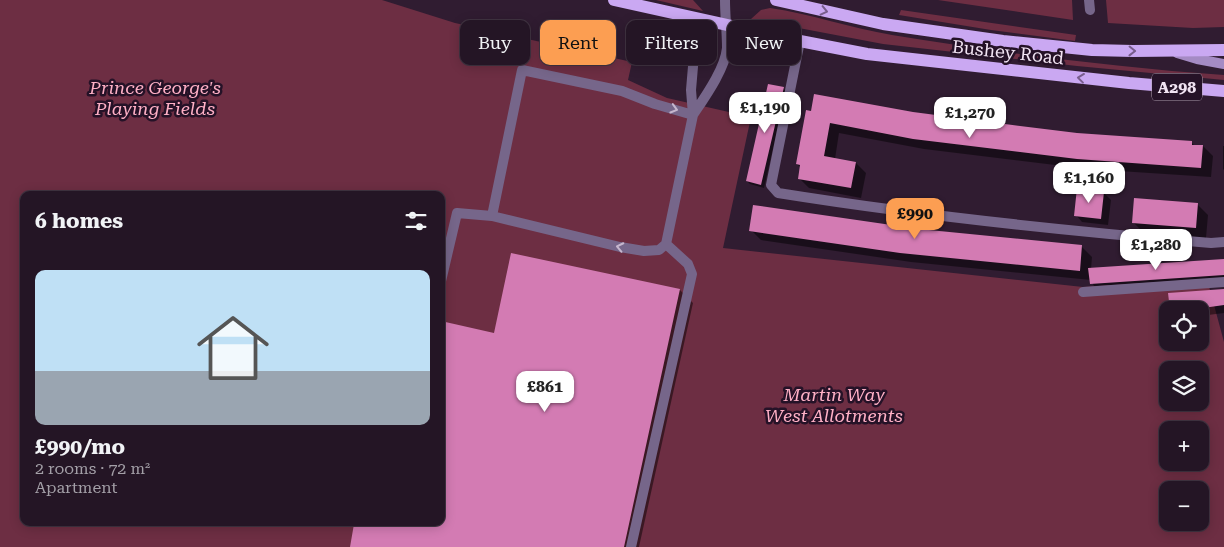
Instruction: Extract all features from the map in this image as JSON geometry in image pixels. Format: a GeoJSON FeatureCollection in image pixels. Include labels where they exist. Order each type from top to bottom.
{"type":"FeatureCollection","features":[{"type":"Feature","properties":{"kind":"main road","name":"Bushey Road"},"geometry":{"type":"LineString","coordinates":[[614,0],[726,24]]}},
{"type":"Feature","properties":{"kind":"main road","name":"Bushey Road"},"geometry":{"type":"LineString","coordinates":[[776,0],[884,24],[1003,41],[1092,50],[1224,50]]}},
{"type":"Feature","properties":{"kind":"main road","name":"Bushey Road"},"geometry":{"type":"LineString","coordinates":[[801,41],[867,54],[1130,84],[1224,91]]}},
{"type":"Feature","properties":{"kind":"main road","name":"Bushey Road"},"geometry":{"type":"LineString","coordinates":[[1172,51],[1197,60],[1224,64]]}},
{"type":"Feature","properties":{"kind":"lane"},"geometry":{"type":"LineString","coordinates":[[693,115],[706,96],[727,50],[725,0]]}},
{"type":"Feature","properties":{"kind":"lane"},"geometry":{"type":"LineString","coordinates":[[445,265],[457,213],[492,216],[644,251],[658,250],[666,244],[693,115],[691,90],[695,18]]}},
{"type":"Feature","properties":{"kind":"lane"},"geometry":{"type":"LineString","coordinates":[[795,65],[771,185],[778,193],[870,208],[1098,233],[1211,243],[1224,242]]}},
{"type":"Feature","properties":{"kind":"lane"},"geometry":{"type":"LineString","coordinates":[[492,216],[522,70],[622,91],[655,104],[693,115]]}},
{"type":"Feature","properties":{"kind":"lane"},"geometry":{"type":"LineString","coordinates":[[631,547],[692,274],[688,264],[666,244]]}},
{"type":"Feature","properties":{"kind":"lane"},"geometry":{"type":"LineString","coordinates":[[1083,292],[1224,282]]}},
{"type":"Feature","properties":{"kind":"green space"},"geometry":{"type":"Polygon","coordinates":[[[0,0],[382,0],[460,24],[460,65],[530,65],[530,40],[540,42],[540,65],[616,65],[616,58],[626,61],[626,65],[631,65],[628,80],[667,98],[751,117],[723,248],[1083,287],[1207,279],[1224,342],[1224,547],[0,547],[0,0]]]}},
{"type":"Feature","properties":{"kind":"green space"},"geometry":{"type":"Polygon","coordinates":[[[656,0],[693,0],[703,11],[656,0]]]}},
{"type":"Feature","properties":{"kind":"green space"},"geometry":{"type":"Polygon","coordinates":[[[938,0],[1072,0],[1073,20],[938,0]]]}},
{"type":"Feature","properties":{"kind":"green space"},"geometry":{"type":"Polygon","coordinates":[[[1106,0],[1224,0],[1224,27],[1193,28],[1108,23],[1106,0]]]}},
{"type":"Feature","properties":{"kind":"green space"},"geometry":{"type":"Polygon","coordinates":[[[770,8],[877,32],[933,42],[1099,64],[1224,75],[1224,80],[1077,66],[883,44],[801,28],[801,20],[751,19],[761,10],[770,8]]]}},
{"type":"Feature","properties":{"kind":"green space"},"geometry":{"type":"Polygon","coordinates":[[[901,10],[1076,35],[1075,41],[991,30],[899,15],[901,10]]]}},
{"type":"Feature","properties":{"kind":"building"},"geometry":{"type":"Polygon","coordinates":[[[768,84],[784,87],[761,185],[746,181],[768,84]]]}},
{"type":"Feature","properties":{"kind":"building"},"geometry":{"type":"Polygon","coordinates":[[[814,94],[913,112],[1077,133],[1192,141],[1192,145],[1203,145],[1201,168],[1077,159],[913,139],[830,123],[824,156],[856,162],[851,188],[798,179],[800,165],[796,164],[806,110],[811,111],[814,94]]]}},
{"type":"Feature","properties":{"kind":"building"},"geometry":{"type":"Polygon","coordinates":[[[1077,188],[1104,192],[1101,219],[1074,216],[1077,188]]]}},
{"type":"Feature","properties":{"kind":"building"},"geometry":{"type":"Polygon","coordinates":[[[1134,198],[1198,203],[1196,228],[1132,223],[1134,198]]]}},
{"type":"Feature","properties":{"kind":"building"},"geometry":{"type":"Polygon","coordinates":[[[753,205],[919,229],[1082,245],[1080,271],[900,253],[749,231],[753,205]]]}},
{"type":"Feature","properties":{"kind":"building"},"geometry":{"type":"Polygon","coordinates":[[[511,253],[680,289],[624,547],[350,547],[354,526],[445,526],[445,322],[494,333],[511,253]]]}},
{"type":"Feature","properties":{"kind":"building"},"geometry":{"type":"Polygon","coordinates":[[[1224,259],[1224,275],[1090,284],[1088,268],[1224,259]]]}},
{"type":"Feature","properties":{"kind":"building"},"geometry":{"type":"Polygon","coordinates":[[[1224,289],[1224,305],[1209,307],[1209,301],[1169,301],[1168,293],[1224,289]]]}},
{"type":"Feature","properties":{"kind":"park label","name":"Prince George's Playing Fields"},"geometry":{"type":"Point","coordinates":[155,97]}},
{"type":"Feature","properties":{"kind":"park label","name":"Martin Way West Allotments"},"geometry":{"type":"Point","coordinates":[834,404]}}]}
